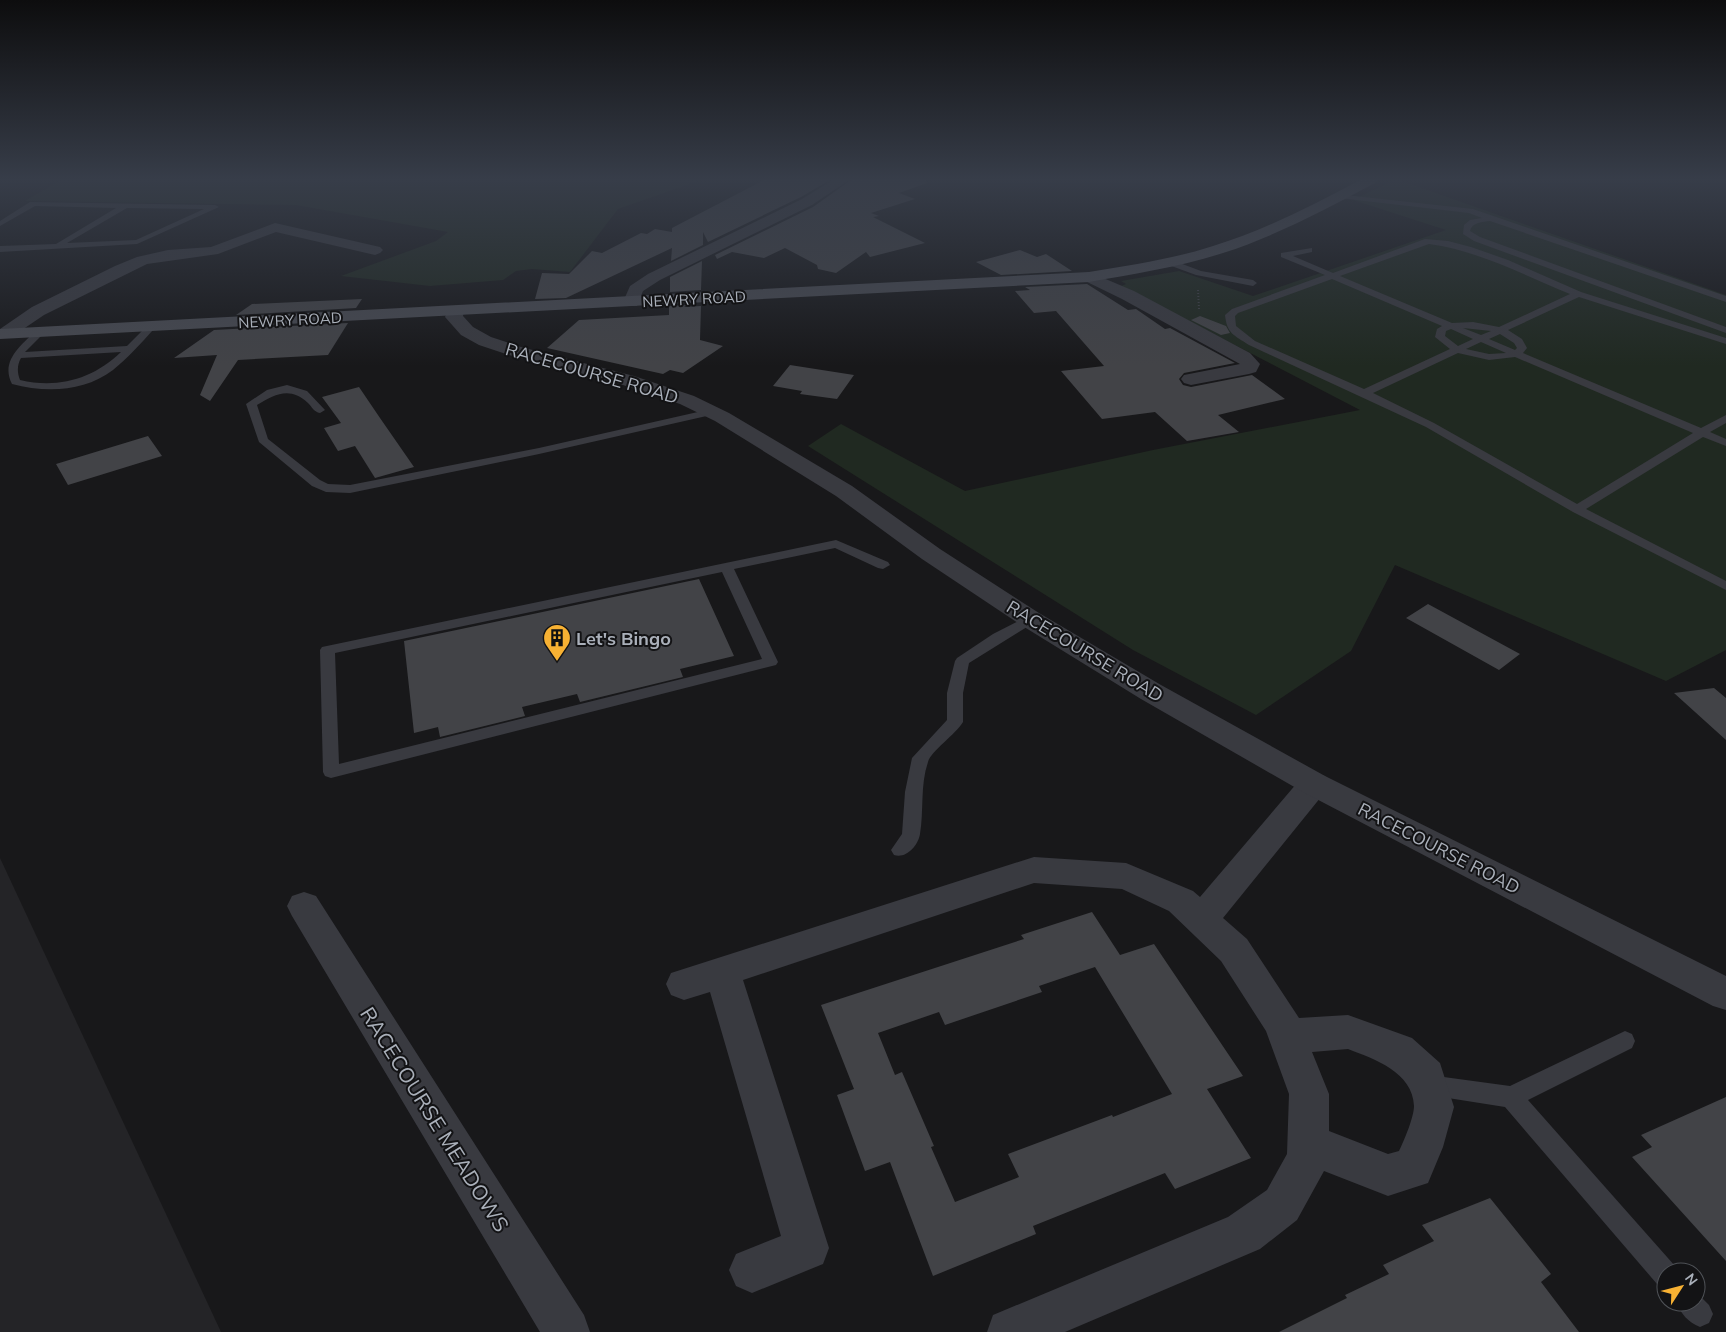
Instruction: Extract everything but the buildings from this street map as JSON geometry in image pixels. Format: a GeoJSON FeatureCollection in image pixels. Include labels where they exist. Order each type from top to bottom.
{"type":"FeatureCollection","features":[{"type":"Feature","properties":{"kind":"main road","name":"NEWRY ROAD"},"geometry":{"type":"LineString","coordinates":[[2,334],[34,338],[151,327],[1090,277],[1169,262],[1240,242]]}},
{"type":"Feature","properties":{"kind":"street"},"geometry":{"type":"LineString","coordinates":[[2,334],[38,311],[143,260],[168,254],[213,251],[236,242]]}},
{"type":"Feature","properties":{"kind":"street"},"geometry":{"type":"LineString","coordinates":[[341,242],[375,250]]}},
{"type":"Feature","properties":{"kind":"street"},"geometry":{"type":"LineString","coordinates":[[631,302],[636,289],[654,277],[726,242]]}},
{"type":"Feature","properties":{"kind":"street"},"geometry":{"type":"LineString","coordinates":[[637,275],[662,263],[670,251],[698,256]]}},
{"type":"Feature","properties":{"kind":"street"},"geometry":{"type":"LineString","coordinates":[[1090,277],[1243,357],[1251,364],[1249,368],[1191,379]]}},
{"type":"Feature","properties":{"kind":"street","name":"RACECOURSE ROAD"},"geometry":{"type":"LineString","coordinates":[[455,311],[454,317],[458,323],[484,341],[627,380],[687,400],[711,412],[844,492],[931,554],[1030,619],[1151,692],[1314,784],[1726,994]]}},
{"type":"Feature","properties":{"kind":"street"},"geometry":{"type":"LineString","coordinates":[[1201,920],[1314,784]]}},
{"type":"Feature","properties":{"kind":"street"},"geometry":{"type":"LineString","coordinates":[[684,984],[1034,870],[1126,876],[1181,901],[1234,950],[1282,1023],[1309,1094],[1308,1158],[1282,1204],[1244,1233],[1010,1332]]}},
{"type":"Feature","properties":{"kind":"street","name":"RACECOURSE MEADOWS"},"geometry":{"type":"LineString","coordinates":[[304,906],[567,1332]]}},
{"type":"Feature","properties":{"kind":"street"},"geometry":{"type":"LineString","coordinates":[[722,972],[807,1248],[752,1270]]}},
{"type":"Feature","properties":{"kind":"street"},"geometry":{"type":"LineString","coordinates":[[1287,1036],[1348,1032],[1398,1051],[1426,1076],[1434,1107],[1422,1147],[1412,1168],[1388,1175],[1308,1144]]}},
{"type":"Feature","properties":{"kind":"lane"},"geometry":{"type":"LineString","coordinates":[[57,246],[64,242]]}},
{"type":"Feature","properties":{"kind":"lane"},"geometry":{"type":"LineString","coordinates":[[0,249],[133,242]]}},
{"type":"Feature","properties":{"kind":"lane"},"geometry":{"type":"LineString","coordinates":[[1425,242],[1235,311],[1230,315],[1231,326],[1252,343],[1364,393],[1447,435],[1577,509],[1726,586]]}},
{"type":"Feature","properties":{"kind":"lane"},"geometry":{"type":"LineString","coordinates":[[1438,242],[1455,244],[1471,249],[1578,294],[1726,341]]}},
{"type":"Feature","properties":{"kind":"lane"},"geometry":{"type":"LineString","coordinates":[[1486,242],[1726,330]]}},
{"type":"Feature","properties":{"kind":"lane"},"geometry":{"type":"LineString","coordinates":[[1562,242],[1726,299]]}},
{"type":"Feature","properties":{"kind":"lane"},"geometry":{"type":"LineString","coordinates":[[1308,250],[1284,255],[1480,340],[1726,443]]}},
{"type":"Feature","properties":{"kind":"lane"},"geometry":{"type":"LineString","coordinates":[[1169,262],[1199,273],[1253,283]]}},
{"type":"Feature","properties":{"kind":"lane"},"geometry":{"type":"LineString","coordinates":[[1364,393],[1578,294]]}},
{"type":"Feature","properties":{"kind":"lane"},"geometry":{"type":"LineString","coordinates":[[1472,325],[1499,330],[1516,338],[1522,348],[1514,354],[1483,356],[1459,350],[1440,337],[1442,329],[1448,326],[1472,325]]}},
{"type":"Feature","properties":{"kind":"lane"},"geometry":{"type":"LineString","coordinates":[[138,340],[34,338],[18,355],[11,368],[11,374],[16,382],[45,388],[74,383],[102,372],[138,340],[151,327]]}},
{"type":"Feature","properties":{"kind":"lane"},"geometry":{"type":"LineString","coordinates":[[18,355],[128,349]]}},
{"type":"Feature","properties":{"kind":"lane"},"geometry":{"type":"LineString","coordinates":[[320,410],[309,396],[292,389],[280,389],[269,392],[250,404],[263,440],[270,446],[316,483],[326,488],[350,489],[539,451],[711,412]]}},
{"type":"Feature","properties":{"kind":"lane"},"geometry":{"type":"LineString","coordinates":[[1577,509],[1726,418]]}},
{"type":"Feature","properties":{"kind":"lane"},"geometry":{"type":"LineString","coordinates":[[726,567],[771,662],[331,772],[327,650],[836,544],[883,565]]}},
{"type":"Feature","properties":{"kind":"lane"},"geometry":{"type":"LineString","coordinates":[[900,850],[910,836],[914,792],[920,758],[955,722],[955,693],[962,661],[998,636],[1030,619]]}},
{"type":"Feature","properties":{"kind":"lane"},"geometry":{"type":"LineString","coordinates":[[1429,1085],[1511,1097],[1625,1041]]}},
{"type":"Feature","properties":{"kind":"lane"},"geometry":{"type":"LineString","coordinates":[[1511,1097],[1656,1264]]}},
{"type":"Feature","properties":{"kind":"shaded area"},"geometry":{"type":"Polygon","coordinates":[[[433,242],[593,242],[570,272],[532,269],[516,271],[503,280],[430,286],[341,276],[433,242]]]}},
{"type":"Feature","properties":{"kind":"shaded area"},"geometry":{"type":"Polygon","coordinates":[[[1410,242],[1576,242],[1726,295],[1726,650],[1666,681],[1395,565],[1351,651],[1256,715],[1133,650],[808,446],[841,424],[965,491],[1153,450],[1360,410],[1121,286],[1126,284],[1121,281],[1179,271],[1253,296],[1410,242]]]}},
{"type":"Feature","properties":{"kind":"shaded area"},"geometry":{"type":"Polygon","coordinates":[[[0,858],[221,1332],[0,1332],[0,858]]]}},
{"type":"Feature","properties":{"kind":"place","name":"Let's Bingo"},"geometry":{"type":"Point","coordinates":[557,662]}}]}
